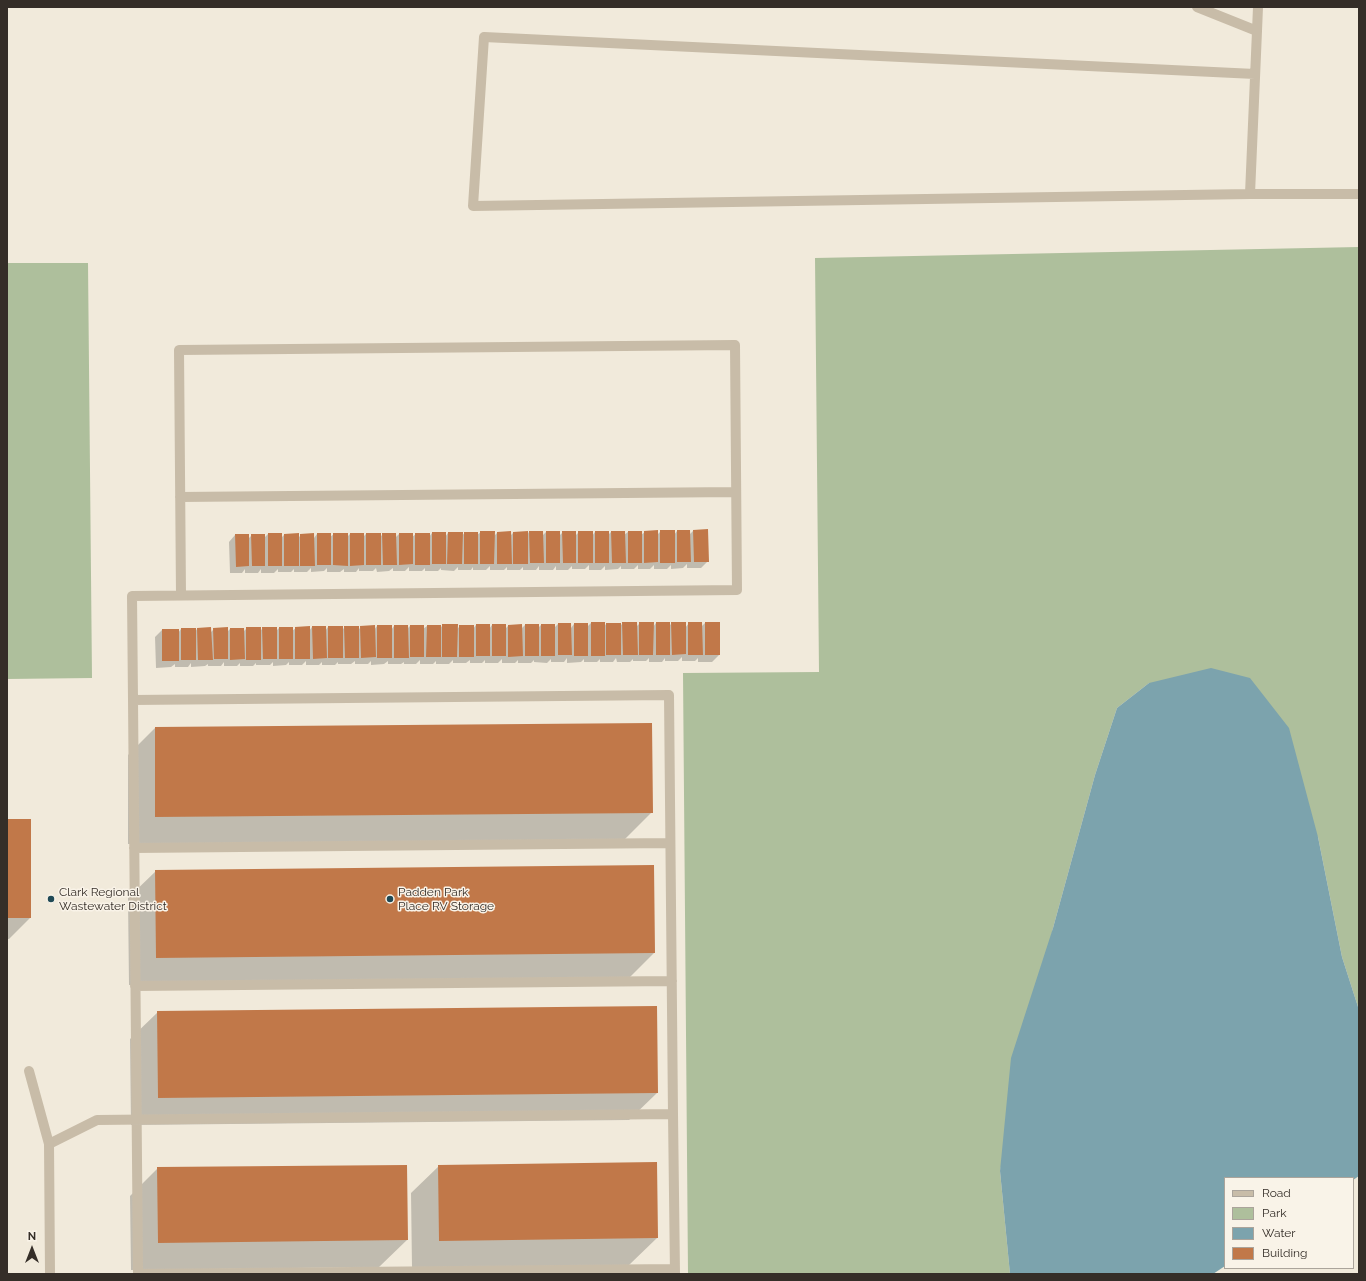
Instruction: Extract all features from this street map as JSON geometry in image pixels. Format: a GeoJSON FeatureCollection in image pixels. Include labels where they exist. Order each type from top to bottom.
{"type":"FeatureCollection","features":[{"type":"Feature","properties":{"kind":"street"},"geometry":{"type":"LineString","coordinates":[[1197,7],[1257,31]]}},
{"type":"Feature","properties":{"kind":"street"},"geometry":{"type":"LineString","coordinates":[[1250,194],[1258,7]]}},
{"type":"Feature","properties":{"kind":"street"},"geometry":{"type":"LineString","coordinates":[[1255,74],[484,37],[473,206],[1250,194],[1359,194]]}},
{"type":"Feature","properties":{"kind":"street"},"geometry":{"type":"LineString","coordinates":[[133,700],[669,695],[675,1271],[138,1274],[132,596],[737,590],[735,345],[179,350],[181,595]]}},
{"type":"Feature","properties":{"kind":"street"},"geometry":{"type":"LineString","coordinates":[[180,497],[736,492]]}},
{"type":"Feature","properties":{"kind":"street"},"geometry":{"type":"LineString","coordinates":[[134,848],[670,844]]}},
{"type":"Feature","properties":{"kind":"street"},"geometry":{"type":"LineString","coordinates":[[135,986],[672,981]]}},
{"type":"Feature","properties":{"kind":"street"},"geometry":{"type":"LineString","coordinates":[[29,1071],[48,1144],[50,1274]]}},
{"type":"Feature","properties":{"kind":"street"},"geometry":{"type":"LineString","coordinates":[[48,1144],[97,1120],[673,1114]]}},
{"type":"Feature","properties":{"kind":"green space"},"geometry":{"type":"Polygon","coordinates":[[[1359,247],[1359,1010],[1342,957],[1318,837],[1149,683],[1117,708],[1095,775],[1053,928],[1000,1171],[1010,1274],[688,1274],[683,673],[819,672],[815,258],[1359,247]]]}},
{"type":"Feature","properties":{"kind":"green space"},"geometry":{"type":"Polygon","coordinates":[[[7,263],[88,263],[92,678],[7,679],[7,263]]]}},
{"type":"Feature","properties":{"kind":"water"},"geometry":{"type":"Polygon","coordinates":[[[1211,668],[1250,678],[1289,728],[1318,837],[1342,957],[1359,1010],[1359,1176],[1354,1179],[1354,1177],[1224,1177],[1224,1267],[1213,1274],[1010,1274],[1000,1171],[1011,1058],[1053,928],[1095,775],[1117,708],[1149,683],[1211,668]]]}},
{"type":"Feature","properties":{"kind":"building"},"geometry":{"type":"Polygon","coordinates":[[[708,529],[709,562],[694,562],[693,530],[708,529]]]}},
{"type":"Feature","properties":{"kind":"building"},"geometry":{"type":"Polygon","coordinates":[[[658,530],[658,562],[644,563],[644,531],[658,530]]]}},
{"type":"Feature","properties":{"kind":"building"},"geometry":{"type":"Polygon","coordinates":[[[660,530],[675,530],[675,563],[660,563],[660,530]]]}},
{"type":"Feature","properties":{"kind":"building"},"geometry":{"type":"Polygon","coordinates":[[[677,530],[690,530],[691,562],[677,562],[677,530]]]}},
{"type":"Feature","properties":{"kind":"building"},"geometry":{"type":"Polygon","coordinates":[[[480,531],[495,531],[494,564],[480,564],[480,531]]]}},
{"type":"Feature","properties":{"kind":"building"},"geometry":{"type":"Polygon","coordinates":[[[511,531],[512,564],[497,564],[497,532],[511,531]]]}},
{"type":"Feature","properties":{"kind":"building"},"geometry":{"type":"Polygon","coordinates":[[[528,531],[528,564],[513,564],[513,532],[528,531]]]}},
{"type":"Feature","properties":{"kind":"building"},"geometry":{"type":"Polygon","coordinates":[[[529,531],[543,531],[544,563],[530,563],[529,531]]]}},
{"type":"Feature","properties":{"kind":"building"},"geometry":{"type":"Polygon","coordinates":[[[546,531],[560,531],[560,563],[546,563],[546,531]]]}},
{"type":"Feature","properties":{"kind":"building"},"geometry":{"type":"Polygon","coordinates":[[[562,531],[576,531],[576,563],[563,563],[562,531]]]}},
{"type":"Feature","properties":{"kind":"building"},"geometry":{"type":"Polygon","coordinates":[[[578,531],[593,531],[593,563],[578,563],[578,531]]]}},
{"type":"Feature","properties":{"kind":"building"},"geometry":{"type":"Polygon","coordinates":[[[595,531],[609,531],[609,563],[595,563],[595,531]]]}},
{"type":"Feature","properties":{"kind":"building"},"geometry":{"type":"Polygon","coordinates":[[[611,531],[625,531],[626,563],[612,563],[611,531]]]}},
{"type":"Feature","properties":{"kind":"building"},"geometry":{"type":"Polygon","coordinates":[[[628,531],[642,531],[642,563],[628,563],[628,531]]]}},
{"type":"Feature","properties":{"kind":"building"},"geometry":{"type":"Polygon","coordinates":[[[432,532],[446,532],[446,564],[432,564],[432,532]]]}},
{"type":"Feature","properties":{"kind":"building"},"geometry":{"type":"Polygon","coordinates":[[[448,532],[463,532],[462,564],[447,564],[448,532]]]}},
{"type":"Feature","properties":{"kind":"building"},"geometry":{"type":"Polygon","coordinates":[[[464,532],[478,532],[478,564],[464,564],[464,532]]]}},
{"type":"Feature","properties":{"kind":"building"},"geometry":{"type":"Polygon","coordinates":[[[268,533],[282,533],[282,566],[268,566],[268,533]]]}},
{"type":"Feature","properties":{"kind":"building"},"geometry":{"type":"Polygon","coordinates":[[[299,533],[299,566],[284,566],[284,534],[299,533]]]}},
{"type":"Feature","properties":{"kind":"building"},"geometry":{"type":"Polygon","coordinates":[[[314,533],[315,566],[300,566],[300,534],[314,533]]]}},
{"type":"Feature","properties":{"kind":"building"},"geometry":{"type":"Polygon","coordinates":[[[317,533],[331,533],[331,565],[317,565],[317,533]]]}},
{"type":"Feature","properties":{"kind":"building"},"geometry":{"type":"Polygon","coordinates":[[[333,533],[348,533],[348,566],[333,565],[333,533]]]}},
{"type":"Feature","properties":{"kind":"building"},"geometry":{"type":"Polygon","coordinates":[[[350,533],[364,533],[364,565],[350,566],[350,533]]]}},
{"type":"Feature","properties":{"kind":"building"},"geometry":{"type":"Polygon","coordinates":[[[366,533],[381,533],[381,565],[366,565],[366,533]]]}},
{"type":"Feature","properties":{"kind":"building"},"geometry":{"type":"Polygon","coordinates":[[[382,533],[396,533],[397,565],[383,565],[382,533]]]}},
{"type":"Feature","properties":{"kind":"building"},"geometry":{"type":"Polygon","coordinates":[[[399,533],[413,533],[413,564],[399,565],[399,533]]]}},
{"type":"Feature","properties":{"kind":"building"},"geometry":{"type":"Polygon","coordinates":[[[415,533],[430,533],[430,565],[415,565],[415,533]]]}},
{"type":"Feature","properties":{"kind":"building"},"geometry":{"type":"Polygon","coordinates":[[[235,534],[249,534],[249,566],[236,567],[235,534]]]}},
{"type":"Feature","properties":{"kind":"building"},"geometry":{"type":"Polygon","coordinates":[[[251,534],[265,534],[265,566],[252,566],[251,534]]]}},
{"type":"Feature","properties":{"kind":"building"},"geometry":{"type":"Polygon","coordinates":[[[591,622],[605,622],[605,656],[591,656],[591,622]]]}},
{"type":"Feature","properties":{"kind":"building"},"geometry":{"type":"Polygon","coordinates":[[[622,622],[637,622],[638,655],[623,655],[622,622]]]}},
{"type":"Feature","properties":{"kind":"building"},"geometry":{"type":"Polygon","coordinates":[[[639,622],[654,622],[653,655],[639,655],[639,622]]]}},
{"type":"Feature","properties":{"kind":"building"},"geometry":{"type":"Polygon","coordinates":[[[656,622],[670,622],[670,655],[656,655],[656,622]]]}},
{"type":"Feature","properties":{"kind":"building"},"geometry":{"type":"Polygon","coordinates":[[[671,622],[686,622],[686,654],[672,655],[671,622]]]}},
{"type":"Feature","properties":{"kind":"building"},"geometry":{"type":"Polygon","coordinates":[[[688,622],[702,622],[703,655],[688,655],[688,622]]]}},
{"type":"Feature","properties":{"kind":"building"},"geometry":{"type":"Polygon","coordinates":[[[705,622],[720,622],[720,655],[705,655],[705,622]]]}},
{"type":"Feature","properties":{"kind":"building"},"geometry":{"type":"Polygon","coordinates":[[[558,623],[571,623],[572,655],[558,655],[558,623]]]}},
{"type":"Feature","properties":{"kind":"building"},"geometry":{"type":"Polygon","coordinates":[[[574,623],[588,623],[588,656],[574,656],[574,623]]]}},
{"type":"Feature","properties":{"kind":"building"},"geometry":{"type":"Polygon","coordinates":[[[606,623],[621,623],[621,655],[606,655],[606,623]]]}},
{"type":"Feature","properties":{"kind":"building"},"geometry":{"type":"Polygon","coordinates":[[[442,624],[458,624],[457,657],[442,657],[442,624]]]}},
{"type":"Feature","properties":{"kind":"building"},"geometry":{"type":"Polygon","coordinates":[[[476,624],[490,624],[490,656],[476,656],[476,624]]]}},
{"type":"Feature","properties":{"kind":"building"},"geometry":{"type":"Polygon","coordinates":[[[492,624],[506,624],[506,656],[492,656],[492,624]]]}},
{"type":"Feature","properties":{"kind":"building"},"geometry":{"type":"Polygon","coordinates":[[[522,624],[523,656],[508,657],[508,625],[522,624]]]}},
{"type":"Feature","properties":{"kind":"building"},"geometry":{"type":"Polygon","coordinates":[[[525,624],[539,624],[539,656],[525,656],[525,624]]]}},
{"type":"Feature","properties":{"kind":"building"},"geometry":{"type":"Polygon","coordinates":[[[541,624],[555,624],[555,656],[541,656],[541,624]]]}},
{"type":"Feature","properties":{"kind":"building"},"geometry":{"type":"Polygon","coordinates":[[[375,625],[376,657],[361,658],[360,626],[375,625]]]}},
{"type":"Feature","properties":{"kind":"building"},"geometry":{"type":"Polygon","coordinates":[[[377,625],[392,625],[392,658],[377,658],[377,625]]]}},
{"type":"Feature","properties":{"kind":"building"},"geometry":{"type":"Polygon","coordinates":[[[394,625],[408,625],[409,658],[394,658],[394,625]]]}},
{"type":"Feature","properties":{"kind":"building"},"geometry":{"type":"Polygon","coordinates":[[[410,625],[424,625],[424,657],[410,657],[410,625]]]}},
{"type":"Feature","properties":{"kind":"building"},"geometry":{"type":"Polygon","coordinates":[[[427,625],[441,625],[441,657],[426,657],[427,625]]]}},
{"type":"Feature","properties":{"kind":"building"},"geometry":{"type":"Polygon","coordinates":[[[459,625],[474,625],[474,657],[459,657],[459,625]]]}},
{"type":"Feature","properties":{"kind":"building"},"geometry":{"type":"Polygon","coordinates":[[[310,626],[310,659],[295,659],[295,627],[310,626]]]}},
{"type":"Feature","properties":{"kind":"building"},"geometry":{"type":"Polygon","coordinates":[[[312,626],[326,626],[327,658],[313,659],[312,626]]]}},
{"type":"Feature","properties":{"kind":"building"},"geometry":{"type":"Polygon","coordinates":[[[328,626],[343,626],[343,658],[328,658],[328,626]]]}},
{"type":"Feature","properties":{"kind":"building"},"geometry":{"type":"Polygon","coordinates":[[[344,626],[359,626],[359,658],[345,658],[344,626]]]}},
{"type":"Feature","properties":{"kind":"building"},"geometry":{"type":"Polygon","coordinates":[[[211,627],[213,660],[198,660],[197,628],[211,627]]]}},
{"type":"Feature","properties":{"kind":"building"},"geometry":{"type":"Polygon","coordinates":[[[228,627],[228,659],[214,659],[213,628],[228,627]]]}},
{"type":"Feature","properties":{"kind":"building"},"geometry":{"type":"Polygon","coordinates":[[[246,627],[261,627],[261,660],[246,660],[246,627]]]}},
{"type":"Feature","properties":{"kind":"building"},"geometry":{"type":"Polygon","coordinates":[[[262,627],[277,627],[277,659],[263,659],[262,627]]]}},
{"type":"Feature","properties":{"kind":"building"},"geometry":{"type":"Polygon","coordinates":[[[279,627],[293,627],[293,659],[279,659],[279,627]]]}},
{"type":"Feature","properties":{"kind":"building"},"geometry":{"type":"Polygon","coordinates":[[[181,628],[196,628],[196,660],[181,660],[181,628]]]}},
{"type":"Feature","properties":{"kind":"building"},"geometry":{"type":"Polygon","coordinates":[[[230,628],[244,628],[245,659],[230,660],[230,628]]]}},
{"type":"Feature","properties":{"kind":"building"},"geometry":{"type":"Polygon","coordinates":[[[162,629],[179,629],[179,661],[162,661],[162,629]]]}},
{"type":"Feature","properties":{"kind":"building"},"geometry":{"type":"Polygon","coordinates":[[[652,723],[653,813],[155,817],[155,727],[652,723]]]}},
{"type":"Feature","properties":{"kind":"building"},"geometry":{"type":"Polygon","coordinates":[[[7,819],[31,819],[31,918],[7,918],[7,819]]]}},
{"type":"Feature","properties":{"kind":"building"},"geometry":{"type":"Polygon","coordinates":[[[654,865],[655,953],[156,958],[155,870],[654,865]]]}},
{"type":"Feature","properties":{"kind":"building"},"geometry":{"type":"Polygon","coordinates":[[[657,1006],[658,1093],[158,1098],[157,1011],[657,1006]]]}},
{"type":"Feature","properties":{"kind":"building"},"geometry":{"type":"Polygon","coordinates":[[[657,1162],[658,1238],[439,1241],[438,1165],[657,1162]]]}},
{"type":"Feature","properties":{"kind":"building"},"geometry":{"type":"Polygon","coordinates":[[[407,1165],[408,1240],[158,1243],[157,1167],[407,1165]]]}},
{"type":"Feature","properties":{"kind":"place","name":"Clark Regional Wastewater District"},"geometry":{"type":"Point","coordinates":[51,899]}},
{"type":"Feature","properties":{"kind":"place","name":"Padden Park Place RV Storage"},"geometry":{"type":"Point","coordinates":[390,899]}}]}
